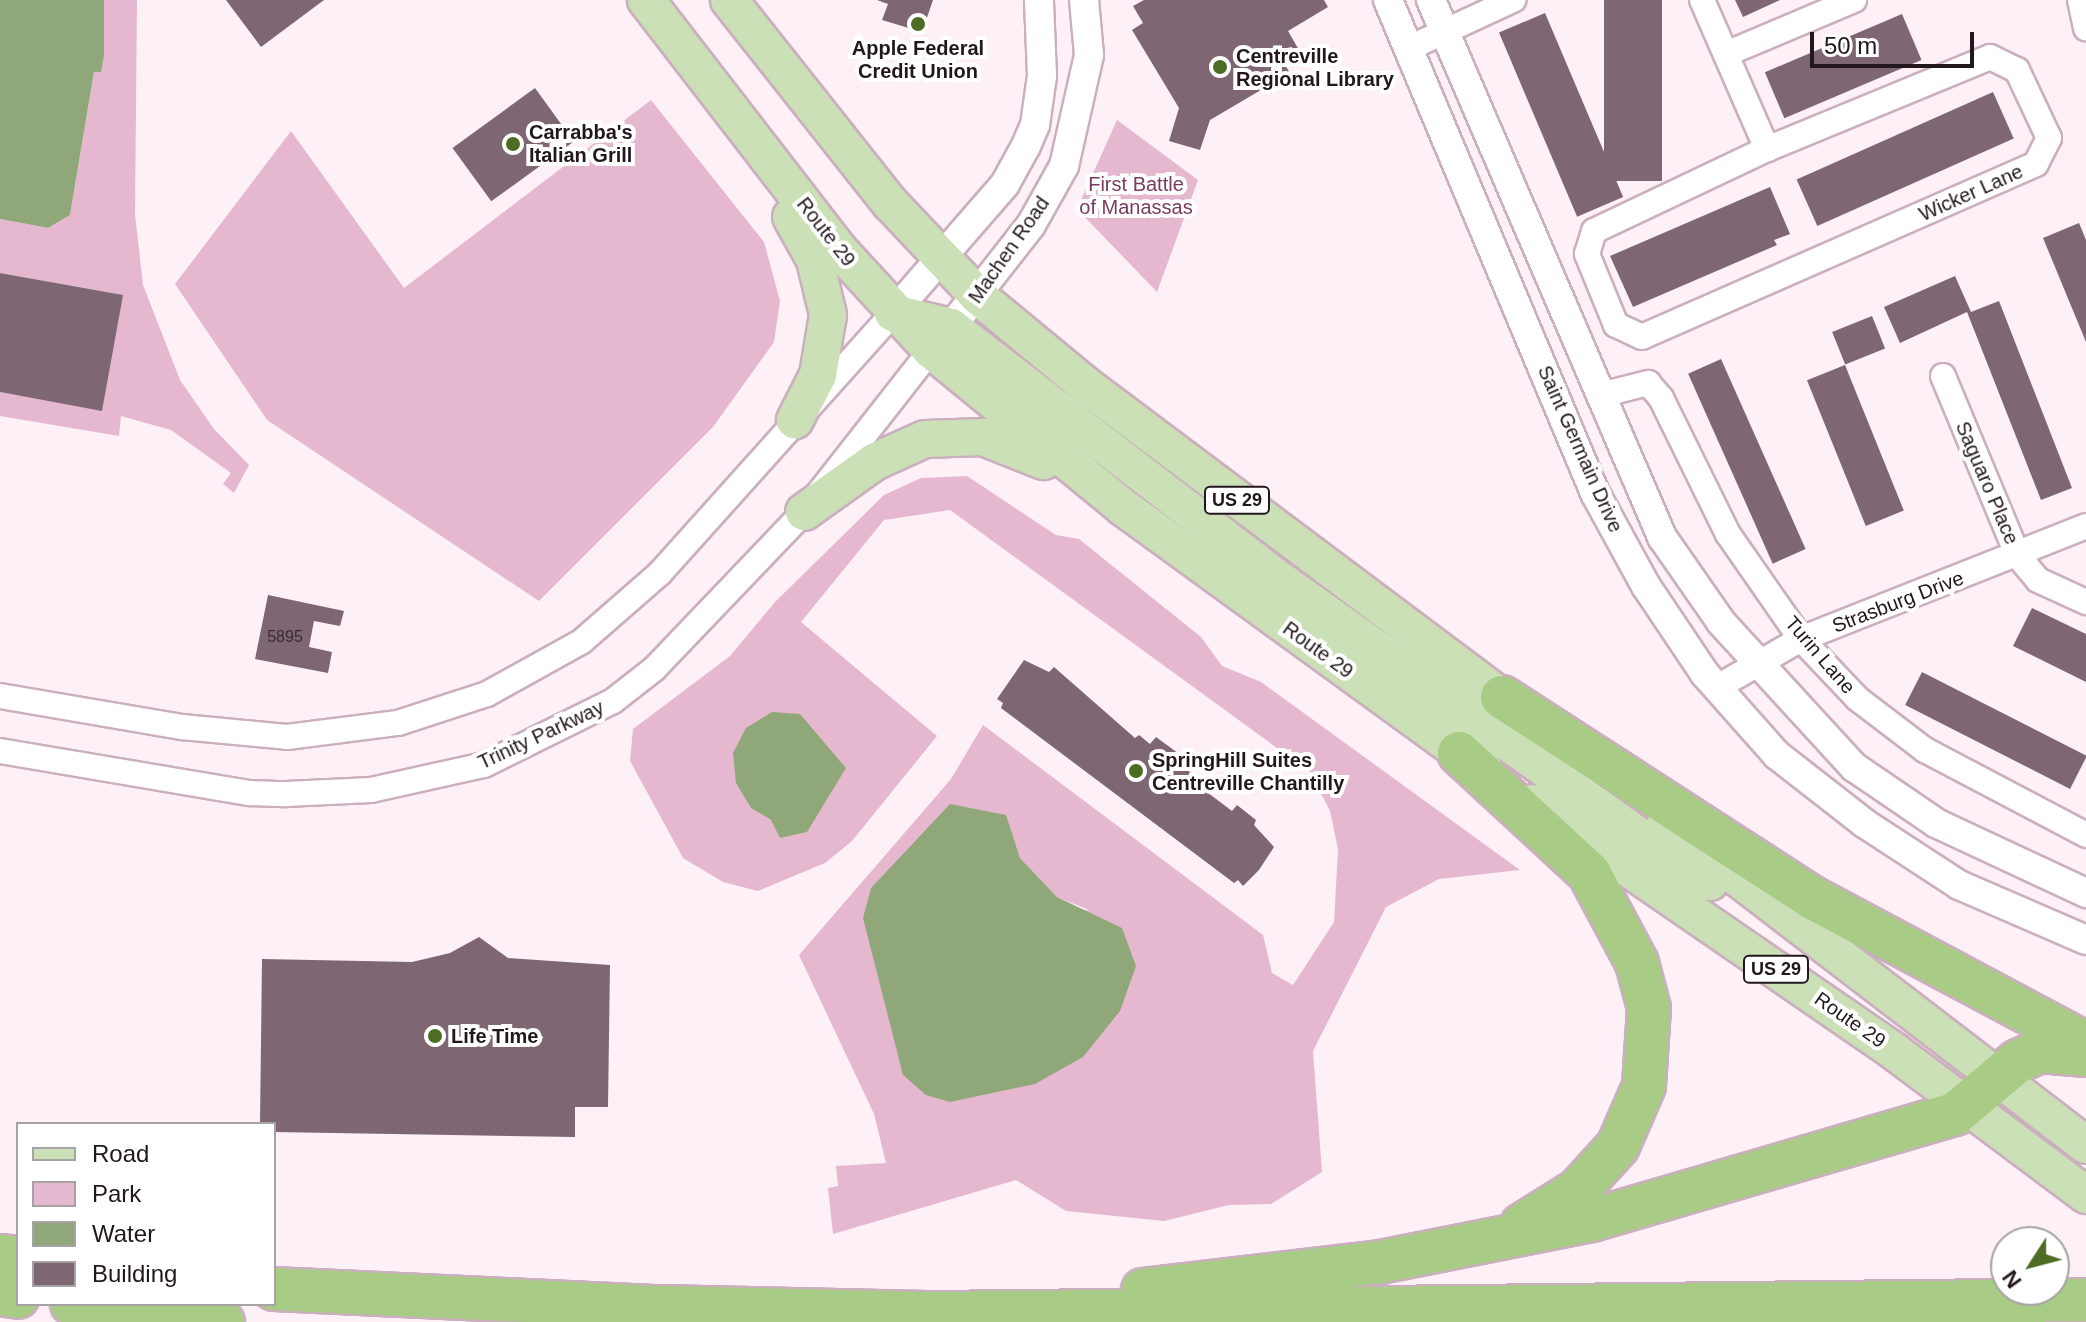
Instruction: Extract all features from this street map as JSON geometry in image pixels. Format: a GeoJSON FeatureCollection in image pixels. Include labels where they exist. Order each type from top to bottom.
{"type":"FeatureCollection","features":[{"type":"Feature","properties":{"kind":"highway"},"geometry":{"type":"LineString","coordinates":[[1502,697],[1811,897],[2086,1044]]}},
{"type":"Feature","properties":{"kind":"highway"},"geometry":{"type":"LineString","coordinates":[[1459,753],[1589,873],[1637,963],[1649,1008],[1644,1086],[1618,1146],[1599,1171],[1554,1207],[1471,1247]]}},
{"type":"Feature","properties":{"kind":"highway"},"geometry":{"type":"LineString","coordinates":[[927,1313],[1280,1275],[1471,1247],[1636,1209],[1970,1107],[1999,1078],[2040,1051],[2086,1055]]}},
{"type":"Feature","properties":{"kind":"highway"},"geometry":{"type":"LineString","coordinates":[[276,1289],[660,1307],[927,1313],[2086,1300]]}},
{"type":"Feature","properties":{"kind":"highway"},"geometry":{"type":"LineString","coordinates":[[89,1306],[223,1322]]}},
{"type":"Feature","properties":{"kind":"main road","name":"Route 29"},"geometry":{"type":"LineString","coordinates":[[646,0],[738,121],[893,313]]}},
{"type":"Feature","properties":{"kind":"main road","name":"US 29"},"geometry":{"type":"LineString","coordinates":[[729,0],[942,260],[979,297],[1109,403],[1502,697],[2086,1145]]}},
{"type":"Feature","properties":{"kind":"main road"},"geometry":{"type":"LineString","coordinates":[[738,121],[815,260],[822,286],[827,336],[818,375],[795,420]]}},
{"type":"Feature","properties":{"kind":"main road"},"geometry":{"type":"LineString","coordinates":[[893,313],[941,339],[1668,857],[1839,957]]}},
{"type":"Feature","properties":{"kind":"main road","name":"Route 29"},"geometry":{"type":"LineString","coordinates":[[941,339],[1124,508],[1459,753],[1970,1107],[2086,1195]]}},
{"type":"Feature","properties":{"kind":"main road"},"geometry":{"type":"LineString","coordinates":[[804,512],[905,446],[957,435],[1020,448],[1124,508]]}},
{"type":"Feature","properties":{"kind":"street","name":"Machen Road"},"geometry":{"type":"LineString","coordinates":[[893,313],[1005,184],[1035,125],[1042,76],[1039,0]]}},
{"type":"Feature","properties":{"kind":"street","name":"Machen Road"},"geometry":{"type":"LineString","coordinates":[[941,339],[979,297],[1031,225],[1064,166],[1089,55],[1084,0]]}},
{"type":"Feature","properties":{"kind":"street","name":"Saint Germain Drive"},"geometry":{"type":"LineString","coordinates":[[1388,0],[1595,493],[1646,586],[1716,688],[1777,755],[1864,823],[1959,885],[2086,940]]}},
{"type":"Feature","properties":{"kind":"street","name":"Saint Germain Drive"},"geometry":{"type":"LineString","coordinates":[[1431,0],[1662,537],[1754,663],[1854,767],[1936,823],[2086,893]]}},
{"type":"Feature","properties":{"kind":"street"},"geometry":{"type":"LineString","coordinates":[[1409,48],[1513,0]]}},
{"type":"Feature","properties":{"kind":"street"},"geometry":{"type":"LineString","coordinates":[[1702,0],[1767,149]]}},
{"type":"Feature","properties":{"kind":"street"},"geometry":{"type":"LineString","coordinates":[[1726,54],[1828,5],[1854,0]]}},
{"type":"Feature","properties":{"kind":"street"},"geometry":{"type":"LineString","coordinates":[[2080,0],[2086,28]]}},
{"type":"Feature","properties":{"kind":"street","name":"Wicker Lane"},"geometry":{"type":"LineString","coordinates":[[1990,57],[2017,70],[2049,138],[2036,164],[1642,337],[1616,325],[1587,254],[1594,231],[1767,149],[1990,57]]}},
{"type":"Feature","properties":{"kind":"street"},"geometry":{"type":"LineString","coordinates":[[0,696],[182,727],[287,737],[370,729],[440,712],[527,674],[616,613],[660,573],[893,313]]}},
{"type":"Feature","properties":{"kind":"street","name":"Trinity Parkway"},"geometry":{"type":"LineString","coordinates":[[0,751],[249,793],[371,790],[484,765],[613,701],[654,669],[804,512],[941,339]]}},
{"type":"Feature","properties":{"kind":"street","name":"Saguaro Place"},"geometry":{"type":"LineString","coordinates":[[1943,376],[2018,556],[2038,580],[2086,602]]}},
{"type":"Feature","properties":{"kind":"street","name":"Turin Lane"},"geometry":{"type":"LineString","coordinates":[[1601,395],[1648,383],[1661,398],[1728,534],[1801,639],[1858,699],[1925,750],[2086,835]]}},
{"type":"Feature","properties":{"kind":"street","name":"Strasburg Drive"},"geometry":{"type":"LineString","coordinates":[[1716,688],[1754,663],[1801,639],[2018,556],[2086,526]]}},
{"type":"Feature","properties":{"kind":"green space"},"geometry":{"type":"Polygon","coordinates":[[[104,0],[137,0],[135,214],[143,285],[180,380],[214,429],[249,465],[234,493],[223,484],[231,473],[171,430],[121,416],[119,436],[0,416],[0,392],[102,410],[122,295],[0,273],[0,219],[48,228],[70,215],[94,72],[104,55],[104,0]]]}},
{"type":"Feature","properties":{"kind":"green space"},"geometry":{"type":"Polygon","coordinates":[[[651,100],[764,242],[780,301],[774,342],[713,427],[539,601],[267,420],[175,284],[291,131],[404,288],[651,100]]]}},
{"type":"Feature","properties":{"kind":"green space","name":"First Battle of Manassas"},"geometry":{"type":"Polygon","coordinates":[[[1117,120],[1198,180],[1157,292],[1077,209],[1117,120]]]}},
{"type":"Feature","properties":{"kind":"green space"},"geometry":{"type":"Polygon","coordinates":[[[967,476],[1056,535],[1079,539],[1201,637],[1222,666],[1261,682],[1520,870],[1439,879],[1386,907],[1313,1051],[1322,1172],[1271,1204],[1229,1205],[1164,1221],[1066,1211],[1016,1180],[833,1234],[828,1188],[838,1186],[836,1166],[886,1163],[874,1114],[799,955],[951,779],[983,725],[1263,935],[1272,973],[1293,985],[1334,922],[1338,849],[1330,811],[1310,772],[950,510],[884,520],[801,622],[937,736],[852,841],[825,863],[758,891],[723,882],[683,858],[630,761],[633,729],[730,656],[775,602],[884,495],[921,478],[967,476]],[[799,714],[751,808],[771,820],[846,768],[799,714]],[[1005,815],[863,919],[1089,910],[1057,897],[1020,858],[1005,815]]]}},
{"type":"Feature","properties":{"kind":"water"},"geometry":{"type":"Polygon","coordinates":[[[0,0],[104,0],[104,55],[101,72],[94,72],[70,215],[48,228],[0,219],[0,0]]]}},
{"type":"Feature","properties":{"kind":"water"},"geometry":{"type":"Polygon","coordinates":[[[772,712],[800,714],[846,768],[807,832],[780,838],[771,820],[751,808],[736,783],[733,753],[746,728],[772,712]]]}},
{"type":"Feature","properties":{"kind":"water"},"geometry":{"type":"Polygon","coordinates":[[[950,804],[1006,815],[1020,858],[1057,897],[1122,928],[1136,966],[1120,1011],[1083,1057],[1035,1084],[950,1102],[926,1095],[903,1075],[863,918],[871,888],[950,804]]]}},
{"type":"Feature","properties":{"kind":"building"},"geometry":{"type":"Polygon","coordinates":[[[226,0],[324,0],[261,47],[226,0]]]}},
{"type":"Feature","properties":{"kind":"building"},"geometry":{"type":"Polygon","coordinates":[[[877,0],[933,0],[922,32],[882,20],[888,4],[877,0]]]}},
{"type":"Feature","properties":{"kind":"building","name":"Centreville Regional Library"},"geometry":{"type":"Polygon","coordinates":[[[1144,0],[1324,0],[1328,7],[1288,31],[1299,50],[1282,60],[1290,73],[1210,120],[1200,150],[1169,141],[1179,108],[1132,30],[1143,23],[1133,6],[1144,0]]]}},
{"type":"Feature","properties":{"kind":"building"},"geometry":{"type":"Polygon","coordinates":[[[1604,0],[1662,0],[1662,181],[1604,181],[1604,0]]]}},
{"type":"Feature","properties":{"kind":"building"},"geometry":{"type":"Polygon","coordinates":[[[1735,0],[1780,0],[1743,17],[1735,0]]]}},
{"type":"Feature","properties":{"kind":"building"},"geometry":{"type":"Polygon","coordinates":[[[1545,13],[1623,197],[1577,217],[1499,33],[1545,13]]]}},
{"type":"Feature","properties":{"kind":"building"},"geometry":{"type":"Polygon","coordinates":[[[1902,14],[1922,60],[1784,118],[1765,72],[1902,14]]]}},
{"type":"Feature","properties":{"kind":"building","name":"Carrabba's Italian Grill"},"geometry":{"type":"Polygon","coordinates":[[[535,88],[574,141],[491,201],[452,148],[535,88]]]}},
{"type":"Feature","properties":{"kind":"building"},"geometry":{"type":"Polygon","coordinates":[[[1993,92],[2014,139],[1817,226],[1797,179],[1993,92]]]}},
{"type":"Feature","properties":{"kind":"building"},"geometry":{"type":"Polygon","coordinates":[[[1770,187],[1790,234],[1774,240],[1777,245],[1633,307],[1610,256],[1770,187]]]}},
{"type":"Feature","properties":{"kind":"building"},"geometry":{"type":"Polygon","coordinates":[[[2079,223],[2086,240],[2086,342],[2043,238],[2079,223]]]}},
{"type":"Feature","properties":{"kind":"building"},"geometry":{"type":"Polygon","coordinates":[[[0,273],[123,295],[102,411],[0,392],[0,273]]]}},
{"type":"Feature","properties":{"kind":"building"},"geometry":{"type":"Polygon","coordinates":[[[1955,276],[1971,312],[1999,301],[2072,488],[2041,500],[1967,312],[1900,343],[1884,307],[1955,276]]]}},
{"type":"Feature","properties":{"kind":"building"},"geometry":{"type":"Polygon","coordinates":[[[1872,316],[1885,348],[1845,365],[1832,332],[1872,316]]]}},
{"type":"Feature","properties":{"kind":"building"},"geometry":{"type":"Polygon","coordinates":[[[1721,359],[1806,549],[1773,564],[1688,374],[1721,359]]]}},
{"type":"Feature","properties":{"kind":"building"},"geometry":{"type":"Polygon","coordinates":[[[1845,365],[1904,511],[1866,526],[1807,380],[1845,365]]]}},
{"type":"Feature","properties":{"kind":"building"},"geometry":{"type":"Polygon","coordinates":[[[268,595],[344,611],[340,626],[314,621],[309,647],[332,652],[328,673],[255,659],[268,595]]]}},
{"type":"Feature","properties":{"kind":"building"},"geometry":{"type":"Polygon","coordinates":[[[2032,608],[2086,634],[2086,682],[2013,646],[2032,608]]]}},
{"type":"Feature","properties":{"kind":"building","name":"SpringHill Suites Centreville Chantilly"},"geometry":{"type":"Polygon","coordinates":[[[1024,660],[1049,672],[1054,667],[1135,738],[1139,735],[1150,744],[1156,737],[1186,759],[1182,766],[1194,775],[1191,780],[1232,811],[1237,805],[1256,820],[1254,825],[1274,847],[1259,870],[1243,886],[1238,880],[1234,883],[1001,708],[1003,703],[997,699],[1024,660]]]}},
{"type":"Feature","properties":{"kind":"building"},"geometry":{"type":"Polygon","coordinates":[[[1922,672],[2086,756],[2070,789],[1905,705],[1922,672]]]}},
{"type":"Feature","properties":{"kind":"building","name":"Life Time"},"geometry":{"type":"Polygon","coordinates":[[[479,937],[508,958],[610,965],[608,1107],[575,1107],[575,1137],[276,1132],[276,1122],[260,1122],[262,959],[412,962],[450,953],[479,937]]]}},
{"type":"Feature","properties":{"kind":"place","name":"Apple Federal Credit Union"},"geometry":{"type":"Point","coordinates":[918,24]}},
{"type":"Feature","properties":{"kind":"place","name":"Centreville Regional Library"},"geometry":{"type":"Point","coordinates":[1220,67]}},
{"type":"Feature","properties":{"kind":"place","name":"Carrabba's Italian Grill"},"geometry":{"type":"Point","coordinates":[513,144]}},
{"type":"Feature","properties":{"kind":"place","name":"SpringHill Suites Centreville Chantilly"},"geometry":{"type":"Point","coordinates":[1136,771]}},
{"type":"Feature","properties":{"kind":"place","name":"Life Time"},"geometry":{"type":"Point","coordinates":[435,1036]}}]}
